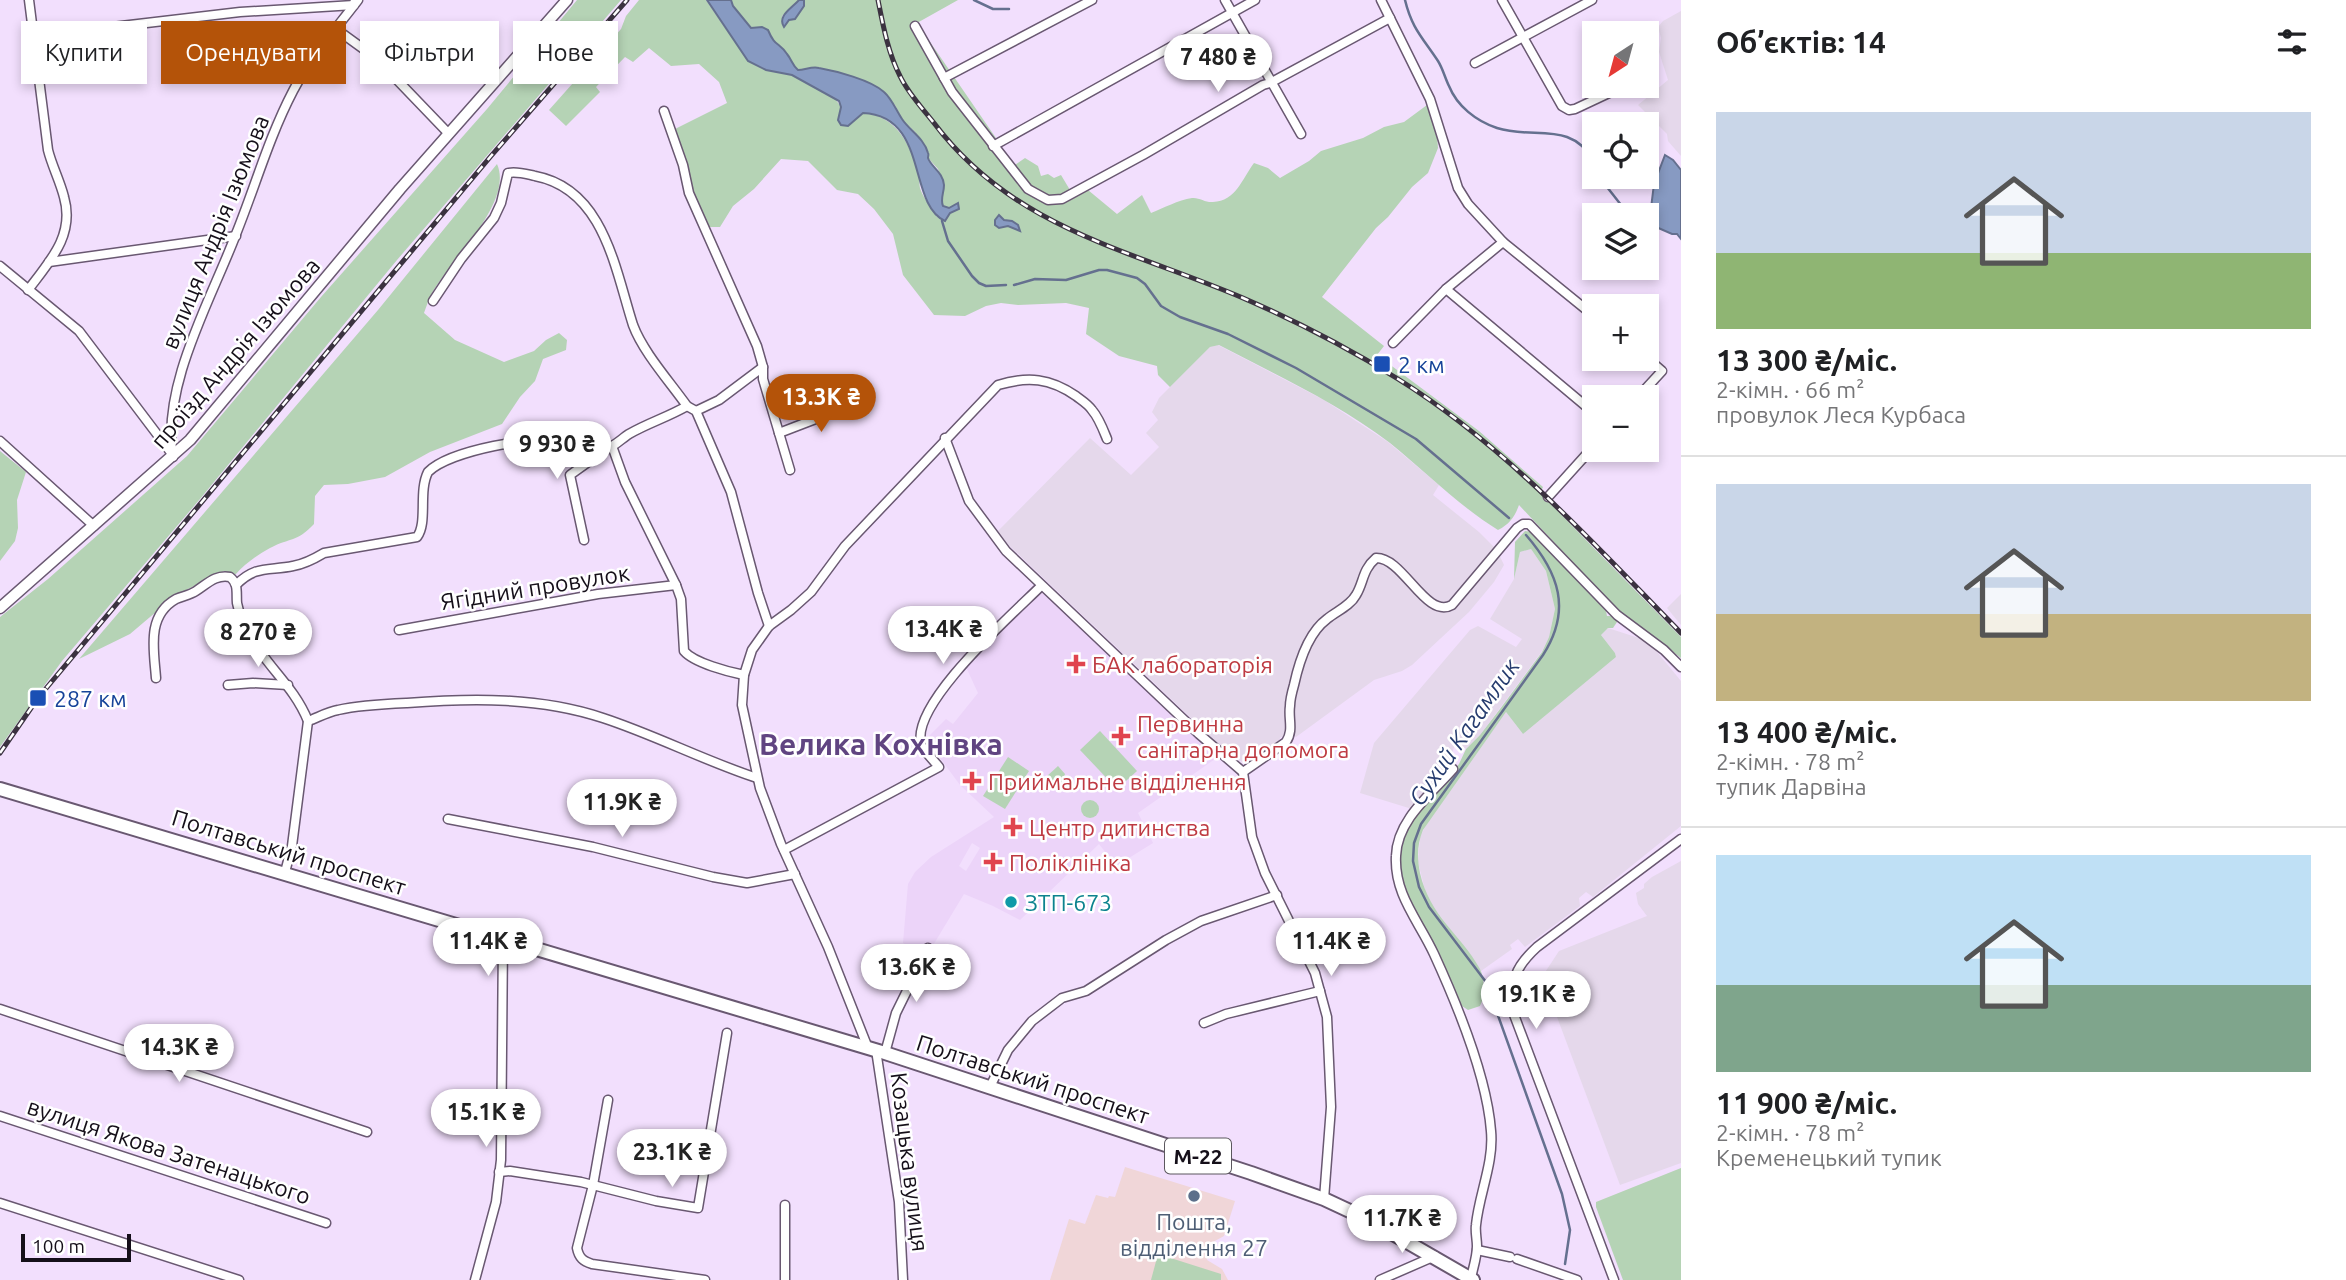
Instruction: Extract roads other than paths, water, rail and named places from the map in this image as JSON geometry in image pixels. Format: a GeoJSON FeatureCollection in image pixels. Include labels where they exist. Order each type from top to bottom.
{"type":"FeatureCollection","features":[{"type":"Feature","properties":{"kind":"highway","name":"Полтавський проспект"},"geometry":{"type":"LineString","coordinates":[[2,789],[876,1050],[990,1087],[1324,1199],[1369,1220],[1472,1279]]}},
{"type":"Feature","properties":{"kind":"street"},"geometry":{"type":"LineString","coordinates":[[29,0],[31,21]]}},
{"type":"Feature","properties":{"kind":"street","name":"проїзд Андрія Ізюмова"},"geometry":{"type":"LineString","coordinates":[[0,608],[190,440],[305,300],[567,0]]}},
{"type":"Feature","properties":{"kind":"street"},"geometry":{"type":"LineString","coordinates":[[944,78],[1092,0]]}},
{"type":"Feature","properties":{"kind":"street"},"geometry":{"type":"LineString","coordinates":[[1225,0],[1301,134]]}},
{"type":"Feature","properties":{"kind":"street"},"geometry":{"type":"LineString","coordinates":[[993,146],[1255,0]]}},
{"type":"Feature","properties":{"kind":"street"},"geometry":{"type":"LineString","coordinates":[[1381,0],[1430,99],[1458,188],[1468,204],[1503,242],[1582,306]]}},
{"type":"Feature","properties":{"kind":"street"},"geometry":{"type":"LineString","coordinates":[[1502,0],[1562,106],[1569,110],[1596,98]]}},
{"type":"Feature","properties":{"kind":"street"},"geometry":{"type":"LineString","coordinates":[[1475,63],[1592,0]]}},
{"type":"Feature","properties":{"kind":"street"},"geometry":{"type":"LineString","coordinates":[[147,23],[355,2]]}},
{"type":"Feature","properties":{"kind":"street","name":"вулиця Андрія Ізюмова"},"geometry":{"type":"LineString","coordinates":[[342,21],[355,2]]}},
{"type":"Feature","properties":{"kind":"street"},"geometry":{"type":"LineString","coordinates":[[915,26],[952,92],[993,146],[1028,189],[1048,200],[1062,199],[1263,85],[1390,18]]}},
{"type":"Feature","properties":{"kind":"street"},"geometry":{"type":"LineString","coordinates":[[346,36],[376,58],[449,134]]}},
{"type":"Feature","properties":{"kind":"street"},"geometry":{"type":"LineString","coordinates":[[28,289],[63,240],[67,214],[64,194],[53,170],[48,150],[39,84]]}},
{"type":"Feature","properties":{"kind":"street","name":"вулиця Андрія Ізюмова"},"geometry":{"type":"LineString","coordinates":[[173,457],[172,417],[182,368],[236,236],[275,130],[298,84]]}},
{"type":"Feature","properties":{"kind":"street"},"geometry":{"type":"LineString","coordinates":[[664,111],[683,165],[689,193],[757,346],[763,379],[790,470]]}},
{"type":"Feature","properties":{"kind":"street"},"geometry":{"type":"LineString","coordinates":[[433,300],[494,218],[506,176],[511,172],[548,178],[570,190],[593,214],[622,282],[633,324],[640,339],[687,406],[696,411],[731,492],[769,626]]}},
{"type":"Feature","properties":{"kind":"street"},"geometry":{"type":"LineString","coordinates":[[49,262],[236,236]]}},
{"type":"Feature","properties":{"kind":"street"},"geometry":{"type":"LineString","coordinates":[[1393,343],[1446,289],[1503,242]]}},
{"type":"Feature","properties":{"kind":"street"},"geometry":{"type":"LineString","coordinates":[[0,267],[79,331],[173,457]]}},
{"type":"Feature","properties":{"kind":"street"},"geometry":{"type":"LineString","coordinates":[[1446,289],[1582,403]]}},
{"type":"Feature","properties":{"kind":"street"},"geometry":{"type":"LineString","coordinates":[[696,411],[719,400],[762,367]]}},
{"type":"Feature","properties":{"kind":"street"},"geometry":{"type":"LineString","coordinates":[[1649,385],[1662,370],[1659,368]]}},
{"type":"Feature","properties":{"kind":"street"},"geometry":{"type":"LineString","coordinates":[[876,1050],[784,850],[757,778],[742,705],[744,675],[752,650],[769,626],[811,592],[845,546],[998,385],[1017,379],[1036,378],[1057,384],[1089,405],[1107,439]]}},
{"type":"Feature","properties":{"kind":"street"},"geometry":{"type":"LineString","coordinates":[[779,433],[852,405]]}},
{"type":"Feature","properties":{"kind":"street"},"geometry":{"type":"LineString","coordinates":[[584,540],[570,475],[630,433],[667,418],[687,406]]}},
{"type":"Feature","properties":{"kind":"street"},"geometry":{"type":"LineString","coordinates":[[945,438],[969,501],[1006,551],[1199,734],[1243,772],[1252,837],[1265,873],[1315,974],[1327,1017],[1331,1107],[1324,1199]]}},
{"type":"Feature","properties":{"kind":"street"},"geometry":{"type":"LineString","coordinates":[[236,585],[247,573],[293,566],[313,560],[324,553],[417,537],[422,528],[423,486],[428,472],[441,463],[468,452],[531,440],[552,439],[568,441],[597,451],[608,448]]}},
{"type":"Feature","properties":{"kind":"street"},"geometry":{"type":"LineString","coordinates":[[0,441],[94,526]]}},
{"type":"Feature","properties":{"kind":"street"},"geometry":{"type":"LineString","coordinates":[[608,448],[676,585],[681,599],[684,652],[699,661],[744,675]]}},
{"type":"Feature","properties":{"kind":"street"},"geometry":{"type":"LineString","coordinates":[[1548,497],[1582,459]]}},
{"type":"Feature","properties":{"kind":"street"},"geometry":{"type":"LineString","coordinates":[[1243,772],[1286,742],[1290,736],[1289,707],[1306,648],[1317,628],[1349,604],[1357,594],[1362,578],[1376,558],[1387,560],[1429,601],[1438,608],[1445,609],[1452,605],[1517,528],[1529,524],[1617,615],[1664,650],[1681,667]]}},
{"type":"Feature","properties":{"kind":"street"},"geometry":{"type":"LineString","coordinates":[[156,678],[153,629],[160,614],[176,600],[217,578],[230,578],[236,585],[237,604],[249,635],[288,685],[308,721],[292,846],[285,872]]}},
{"type":"Feature","properties":{"kind":"street","name":"Ягідний провулок"},"geometry":{"type":"LineString","coordinates":[[400,630],[598,594],[676,585]]}},
{"type":"Feature","properties":{"kind":"street"},"geometry":{"type":"LineString","coordinates":[[784,850],[939,767],[922,745],[922,730],[927,713],[944,686],[972,654],[1041,586]]}},
{"type":"Feature","properties":{"kind":"street"},"geometry":{"type":"LineString","coordinates":[[228,685],[288,685]]}},
{"type":"Feature","properties":{"kind":"street"},"geometry":{"type":"LineString","coordinates":[[308,721],[336,710],[441,700],[554,704],[601,717],[667,741],[724,767],[757,778]]}},
{"type":"Feature","properties":{"kind":"street"},"geometry":{"type":"LineString","coordinates":[[1453,768],[1410,816],[1400,837],[1396,855],[1399,887],[1443,975],[1483,1087],[1491,1131],[1490,1155],[1475,1227],[1477,1250],[1472,1279]]}},
{"type":"Feature","properties":{"kind":"street"},"geometry":{"type":"LineString","coordinates":[[448,820],[494,826],[747,883],[795,874]]}},
{"type":"Feature","properties":{"kind":"street"},"geometry":{"type":"LineString","coordinates":[[1614,1280],[1513,1012],[1512,989],[1521,962],[1537,947],[1681,839]]}},
{"type":"Feature","properties":{"kind":"street"},"geometry":{"type":"LineString","coordinates":[[990,1087],[1008,1050],[1016,1040],[1032,1021],[1062,998],[1086,991],[1201,921],[1276,895]]}},
{"type":"Feature","properties":{"kind":"street"},"geometry":{"type":"LineString","coordinates":[[475,1280],[496,1202],[499,1172],[503,938]]}},
{"type":"Feature","properties":{"kind":"street"},"geometry":{"type":"LineString","coordinates":[[876,1050],[928,948]]}},
{"type":"Feature","properties":{"kind":"street"},"geometry":{"type":"LineString","coordinates":[[1204,1023],[1226,1014],[1320,991]]}},
{"type":"Feature","properties":{"kind":"street"},"geometry":{"type":"LineString","coordinates":[[0,1009],[367,1132]]}},
{"type":"Feature","properties":{"kind":"street"},"geometry":{"type":"LineString","coordinates":[[499,1172],[510,1171],[593,1185],[656,1201],[698,1208],[727,1033]]}},
{"type":"Feature","properties":{"kind":"street","name":"Козацька вулиця"},"geometry":{"type":"LineString","coordinates":[[876,1050],[899,1202],[903,1280]]}},
{"type":"Feature","properties":{"kind":"street"},"geometry":{"type":"LineString","coordinates":[[608,1100],[593,1185],[577,1248],[579,1257],[584,1262],[705,1280]]}},
{"type":"Feature","properties":{"kind":"street","name":"вулиця Якова Затенацького"},"geometry":{"type":"LineString","coordinates":[[0,1116],[326,1223]]}},
{"type":"Feature","properties":{"kind":"street"},"geometry":{"type":"LineString","coordinates":[[0,1203],[239,1280]]}},
{"type":"Feature","properties":{"kind":"street"},"geometry":{"type":"LineString","coordinates":[[785,1205],[785,1280]]}},
{"type":"Feature","properties":{"kind":"street"},"geometry":{"type":"LineString","coordinates":[[1477,1250],[1514,1258],[1577,1280]]}},
{"type":"Feature","properties":{"kind":"street"},"geometry":{"type":"LineString","coordinates":[[1380,1280],[1435,1256]]}},
{"type":"Feature","properties":{"kind":"water"},"geometry":{"type":"Polygon","coordinates":[[[707,0],[731,0],[751,28],[762,27],[768,30],[798,70],[816,68],[834,71],[862,80],[884,92],[905,123],[923,143],[928,158],[942,177],[943,206],[949,208],[958,203],[959,209],[950,213],[945,221],[933,212],[925,197],[908,144],[898,129],[884,118],[863,113],[848,126],[841,125],[838,120],[841,107],[839,101],[792,75],[766,70],[748,61],[707,0]]]}},
{"type":"Feature","properties":{"kind":"water"},"geometry":{"type":"Polygon","coordinates":[[[799,0],[804,0],[804,6],[795,19],[789,20],[784,27],[782,19],[799,0]]]}},
{"type":"Feature","properties":{"kind":"water"},"geometry":{"type":"Polygon","coordinates":[[[1665,155],[1681,170],[1681,239],[1677,234],[1659,228],[1659,203],[1652,203],[1653,189],[1659,189],[1659,171],[1665,155]]]}},
{"type":"Feature","properties":{"kind":"water"},"geometry":{"type":"Polygon","coordinates":[[[999,215],[1018,225],[1020,231],[995,225],[999,215]]]}},
{"type":"Feature","properties":{"kind":"waterway","name":"Сухий Кагамлик"},"geometry":{"type":"LineString","coordinates":[[974,0],[993,9],[1009,9]]}},
{"type":"Feature","properties":{"kind":"waterway"},"geometry":{"type":"LineString","coordinates":[[1405,0],[1415,26],[1440,64],[1452,93],[1468,112],[1497,128],[1563,136],[1582,146]]}},
{"type":"Feature","properties":{"kind":"waterway"},"geometry":{"type":"LineString","coordinates":[[1609,189],[1620,203]]}},
{"type":"Feature","properties":{"kind":"waterway","name":"Сухий Кагамлик"},"geometry":{"type":"LineString","coordinates":[[942,221],[948,241],[972,276],[986,286],[1006,285]]}},
{"type":"Feature","properties":{"kind":"waterway","name":"Сухий Кагамлик"},"geometry":{"type":"LineString","coordinates":[[1014,285],[1035,279],[1066,280],[1099,270],[1137,278],[1145,284],[1161,306],[1180,317],[1228,334],[1296,368],[1416,439],[1509,518]]}},
{"type":"Feature","properties":{"kind":"waterway","name":"Сухий Кагамлик"},"geometry":{"type":"LineString","coordinates":[[1526,535],[1547,563],[1558,592],[1557,623],[1552,638],[1543,655],[1421,824],[1414,843],[1413,861],[1419,887],[1429,907],[1486,982],[1562,1194],[1570,1230],[1565,1264]]}},
{"type":"Feature","properties":{"kind":"railway"},"geometry":{"type":"LineString","coordinates":[[0,753],[38,698],[491,156],[627,0]]}},
{"type":"Feature","properties":{"kind":"railway"},"geometry":{"type":"LineString","coordinates":[[878,0],[892,58],[907,89],[966,159],[1000,188],[1075,232],[1283,316],[1341,346],[1438,405],[1547,497],[1681,633]]}},
{"type":"Feature","properties":{"kind":"place","name":"2 км"},"geometry":{"type":"Point","coordinates":[1382,364]}},
{"type":"Feature","properties":{"kind":"place","name":"БАК лабораторія"},"geometry":{"type":"Point","coordinates":[1076,664]}},
{"type":"Feature","properties":{"kind":"place","name":"287 км"},"geometry":{"type":"Point","coordinates":[38,698]}},
{"type":"Feature","properties":{"kind":"place","name":"Первинна санітарна допомога"},"geometry":{"type":"Point","coordinates":[1121,736]}},
{"type":"Feature","properties":{"kind":"place","name":"Приймальне відділення"},"geometry":{"type":"Point","coordinates":[972,781]}},
{"type":"Feature","properties":{"kind":"place","name":"Центр дитинства"},"geometry":{"type":"Point","coordinates":[1013,827]}},
{"type":"Feature","properties":{"kind":"place","name":"Поліклініка"},"geometry":{"type":"Point","coordinates":[993,862]}},
{"type":"Feature","properties":{"kind":"place","name":"ЗТП-673"},"geometry":{"type":"Point","coordinates":[1011,902]}},
{"type":"Feature","properties":{"kind":"place","name":"Пошта, відділення 27"},"geometry":{"type":"Point","coordinates":[1194,1196]}},
{"type":"Feature","properties":{"kind":"district","name":"Велика Кохнівка"},"geometry":{"type":"Point","coordinates":[881,744]}}]}
